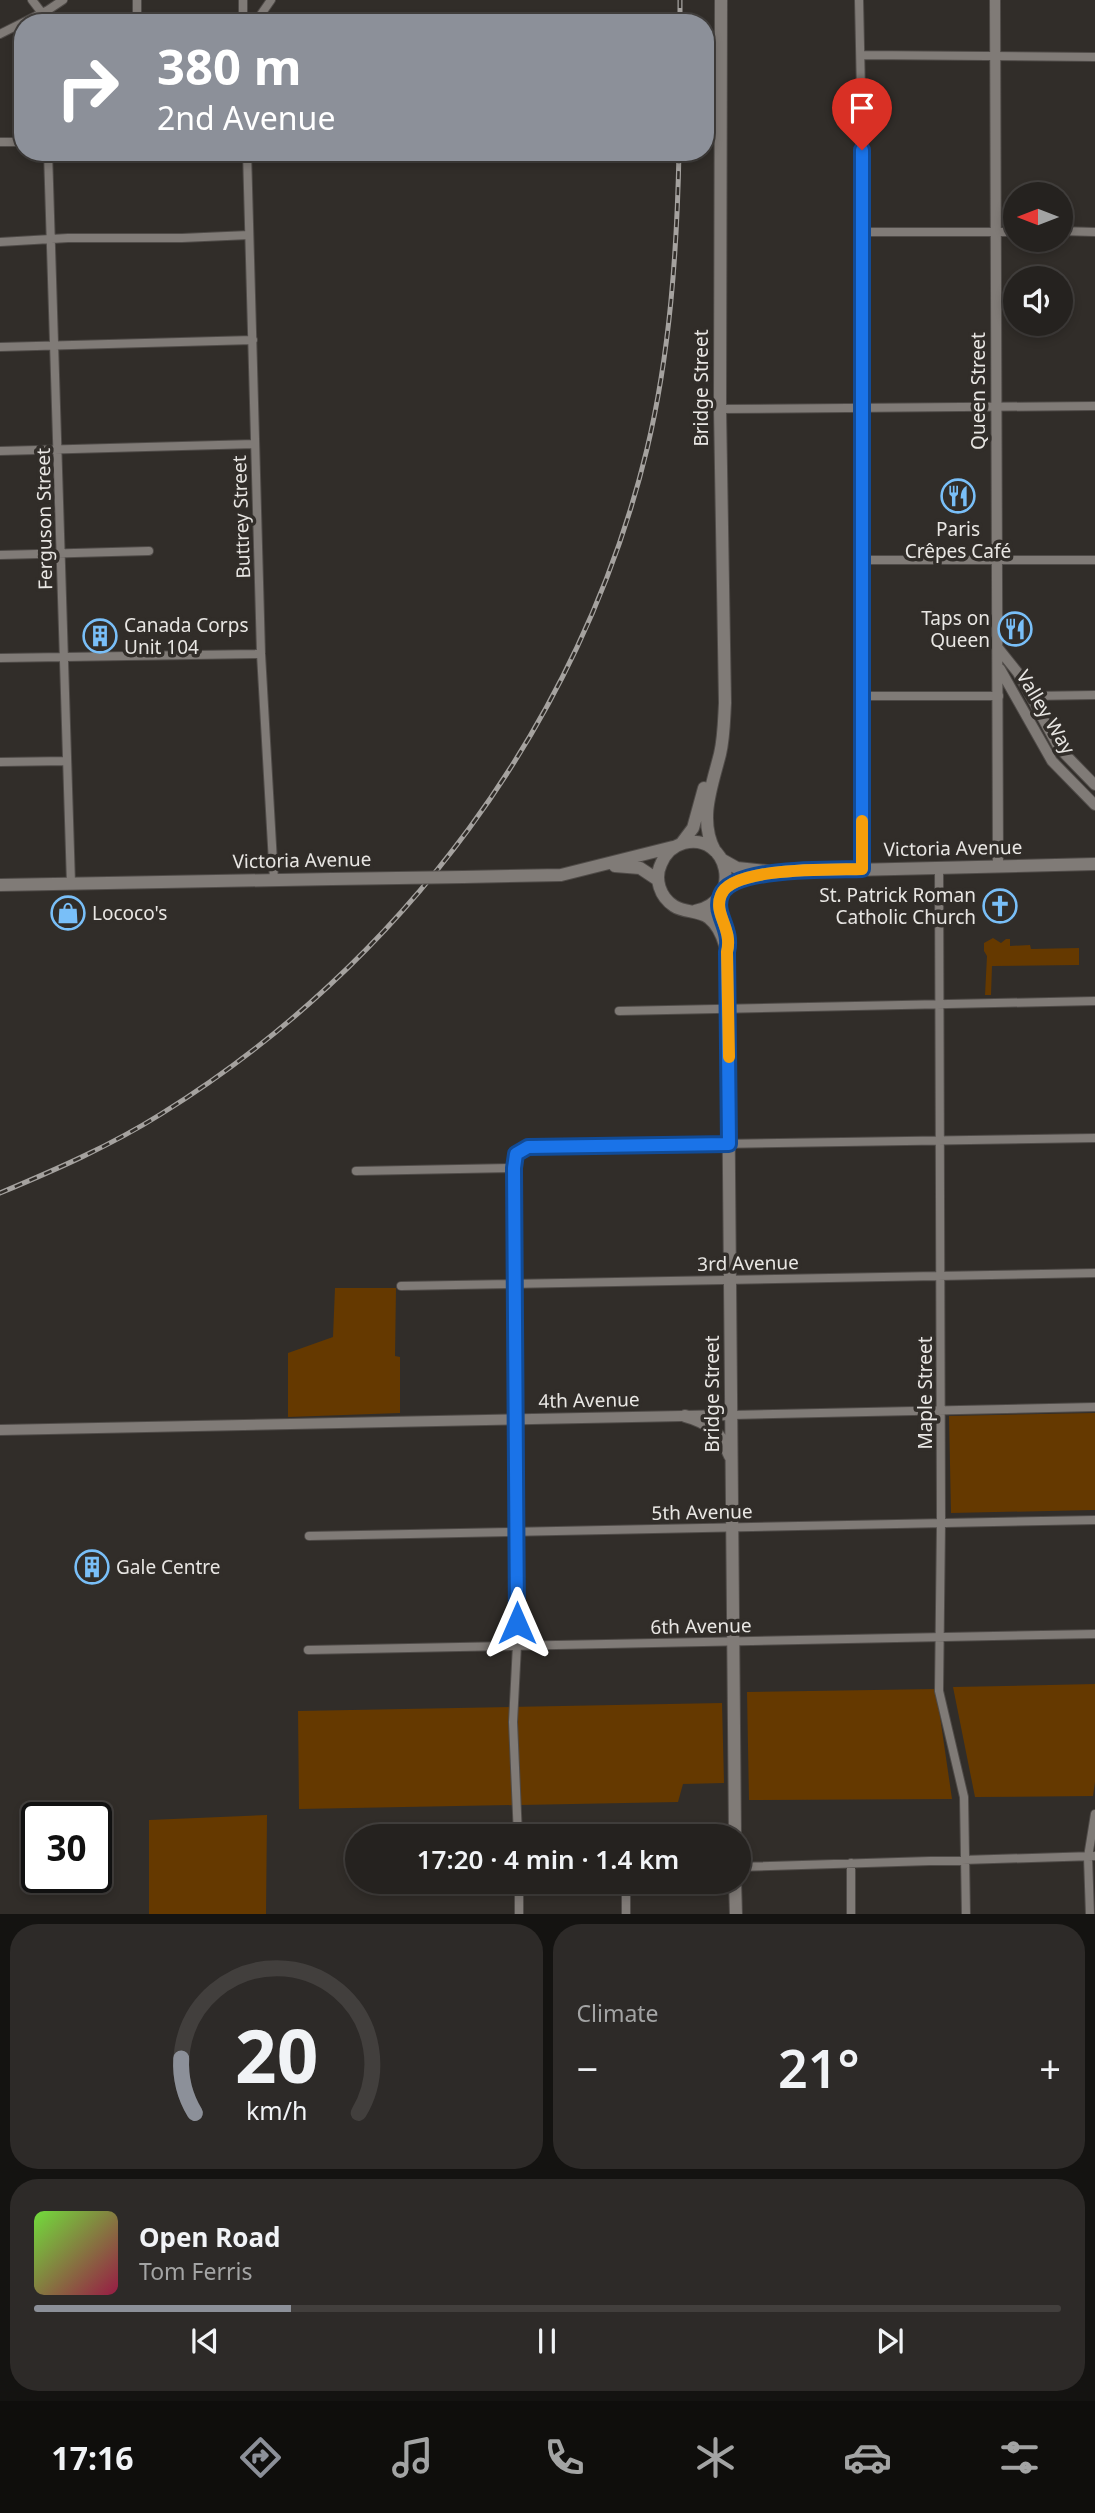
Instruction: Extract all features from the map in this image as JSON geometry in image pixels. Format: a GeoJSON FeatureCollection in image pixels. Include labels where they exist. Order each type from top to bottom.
{"type":"FeatureCollection","features":[{"type":"Feature","properties":{"kind":"main road","name":"Bridge Street"},"geometry":{"type":"LineString","coordinates":[[718,855],[708,831],[707,813],[713,774],[722,744],[725,703],[720,409],[720,0]]}},
{"type":"Feature","properties":{"kind":"main road","name":"Bridge Street"},"geometry":{"type":"LineString","coordinates":[[678,846],[694,828],[703,791],[713,774]]}},
{"type":"Feature","properties":{"kind":"main road"},"geometry":{"type":"LineString","coordinates":[[699,843],[718,855],[726,875],[721,894],[709,906],[695,911],[675,906],[666,899],[658,880],[662,861],[678,846],[699,843]]}},
{"type":"Feature","properties":{"kind":"main road","name":"Victoria Avenue"},"geometry":{"type":"LineString","coordinates":[[0,885],[561,875],[678,846]]}},
{"type":"Feature","properties":{"kind":"main road","name":"Victoria Avenue"},"geometry":{"type":"LineString","coordinates":[[718,855],[737,868],[771,872]]}},
{"type":"Feature","properties":{"kind":"main road","name":"Victoria Avenue"},"geometry":{"type":"LineString","coordinates":[[721,894],[737,882],[771,872],[1095,864]]}},
{"type":"Feature","properties":{"kind":"main road","name":"Victoria Avenue"},"geometry":{"type":"LineString","coordinates":[[604,866],[640,868],[658,880]]}},
{"type":"Feature","properties":{"kind":"main road","name":"Bridge Street"},"geometry":{"type":"LineString","coordinates":[[721,894],[720,914],[729,936],[727,952],[735,1824]]}},
{"type":"Feature","properties":{"kind":"main road","name":"Bridge Street"},"geometry":{"type":"LineString","coordinates":[[695,911],[716,925],[727,952]]}},
{"type":"Feature","properties":{"kind":"main road"},"geometry":{"type":"LineString","coordinates":[[685,1416],[704,1421],[716,1432],[726,1446],[732,1462]]}},
{"type":"Feature","properties":{"kind":"main road"},"geometry":{"type":"LineString","coordinates":[[735,1894],[736,1914]]}},
{"type":"Feature","properties":{"kind":"street"},"geometry":{"type":"LineString","coordinates":[[32,0],[43,13],[63,0]]}},
{"type":"Feature","properties":{"kind":"street"},"geometry":{"type":"LineString","coordinates":[[859,0],[864,232],[862,869]]}},
{"type":"Feature","properties":{"kind":"street","name":"Queen Street"},"geometry":{"type":"LineString","coordinates":[[995,0],[998,867]]}},
{"type":"Feature","properties":{"kind":"street"},"geometry":{"type":"LineString","coordinates":[[860,55],[1095,57]]}},
{"type":"Feature","properties":{"kind":"street","name":"Ferguson Street"},"geometry":{"type":"LineString","coordinates":[[48,161],[71,884]]}},
{"type":"Feature","properties":{"kind":"street","name":"Buttrey Street"},"geometry":{"type":"LineString","coordinates":[[247,161],[261,654],[274,880]]}},
{"type":"Feature","properties":{"kind":"street"},"geometry":{"type":"LineString","coordinates":[[1073,231],[1095,232]]}},
{"type":"Feature","properties":{"kind":"street"},"geometry":{"type":"LineString","coordinates":[[864,232],[1003,232]]}},
{"type":"Feature","properties":{"kind":"street"},"geometry":{"type":"LineString","coordinates":[[0,242],[249,235]]}},
{"type":"Feature","properties":{"kind":"street"},"geometry":{"type":"LineString","coordinates":[[0,347],[253,340]]}},
{"type":"Feature","properties":{"kind":"street"},"geometry":{"type":"LineString","coordinates":[[720,409],[1095,406]]}},
{"type":"Feature","properties":{"kind":"street"},"geometry":{"type":"LineString","coordinates":[[0,450],[255,444]]}},
{"type":"Feature","properties":{"kind":"street"},"geometry":{"type":"LineString","coordinates":[[0,555],[149,551]]}},
{"type":"Feature","properties":{"kind":"street"},"geometry":{"type":"LineString","coordinates":[[863,560],[1095,560]]}},
{"type":"Feature","properties":{"kind":"street","name":"Valley Way"},"geometry":{"type":"LineString","coordinates":[[998,648],[1018,673],[1059,748],[1095,785]]}},
{"type":"Feature","properties":{"kind":"street"},"geometry":{"type":"LineString","coordinates":[[0,658],[261,654]]}},
{"type":"Feature","properties":{"kind":"street","name":"Valley Way"},"geometry":{"type":"LineString","coordinates":[[999,666],[1052,761],[1095,805]]}},
{"type":"Feature","properties":{"kind":"street"},"geometry":{"type":"LineString","coordinates":[[1031,696],[1095,695]]}},
{"type":"Feature","properties":{"kind":"street"},"geometry":{"type":"LineString","coordinates":[[863,696],[999,696]]}},
{"type":"Feature","properties":{"kind":"street"},"geometry":{"type":"LineString","coordinates":[[0,762],[66,761]]}},
{"type":"Feature","properties":{"kind":"street","name":"Maple Street"},"geometry":{"type":"LineString","coordinates":[[939,868],[939,1691],[964,1797],[966,1914]]}},
{"type":"Feature","properties":{"kind":"street"},"geometry":{"type":"LineString","coordinates":[[619,1011],[1095,1001]]}},
{"type":"Feature","properties":{"kind":"street"},"geometry":{"type":"LineString","coordinates":[[518,1824],[513,1722],[517,1645],[516,1154],[521,1149],[531,1147],[1095,1138]]}},
{"type":"Feature","properties":{"kind":"street"},"geometry":{"type":"LineString","coordinates":[[356,1171],[514,1168]]}},
{"type":"Feature","properties":{"kind":"street","name":"3rd Avenue"},"geometry":{"type":"LineString","coordinates":[[401,1286],[1095,1273]]}},
{"type":"Feature","properties":{"kind":"street","name":"4th Avenue"},"geometry":{"type":"LineString","coordinates":[[0,1430],[1095,1407]]}},
{"type":"Feature","properties":{"kind":"street","name":"5th Avenue"},"geometry":{"type":"LineString","coordinates":[[309,1536],[1095,1520]]}},
{"type":"Feature","properties":{"kind":"street","name":"6th Avenue"},"geometry":{"type":"LineString","coordinates":[[308,1650],[1095,1634]]}},
{"type":"Feature","properties":{"kind":"street"},"geometry":{"type":"LineString","coordinates":[[1090,1914],[1095,1814]]}},
{"type":"Feature","properties":{"kind":"street"},"geometry":{"type":"LineString","coordinates":[[751,1867],[1092,1856]]}},
{"type":"Feature","properties":{"kind":"street"},"geometry":{"type":"LineString","coordinates":[[851,1863],[851,1914]]}},
{"type":"Feature","properties":{"kind":"street"},"geometry":{"type":"LineString","coordinates":[[519,1894],[519,1914]]}},
{"type":"Feature","properties":{"kind":"street"},"geometry":{"type":"LineString","coordinates":[[626,1894],[626,1914]]}},
{"type":"Feature","properties":{"kind":"shaded area"},"geometry":{"type":"Polygon","coordinates":[[[993,938],[1001,943],[1010,939],[1010,946],[1030,945],[1031,949],[1079,948],[1079,965],[992,966],[991,995],[985,995],[987,956],[984,943],[993,938]]]}},
{"type":"Feature","properties":{"kind":"shaded area"},"geometry":{"type":"Polygon","coordinates":[[[335,1288],[396,1288],[395,1356],[400,1357],[400,1413],[288,1417],[288,1353],[333,1337],[335,1288]]]}},
{"type":"Feature","properties":{"kind":"shaded area"},"geometry":{"type":"Polygon","coordinates":[[[1095,1413],[1095,1510],[951,1513],[949,1416],[1095,1413]]]}},
{"type":"Feature","properties":{"kind":"shaded area"},"geometry":{"type":"Polygon","coordinates":[[[1095,1684],[1093,1796],[975,1797],[953,1687],[1095,1684]]]}},
{"type":"Feature","properties":{"kind":"shaded area"},"geometry":{"type":"Polygon","coordinates":[[[936,1689],[952,1799],[749,1800],[747,1692],[936,1689]]]}},
{"type":"Feature","properties":{"kind":"shaded area"},"geometry":{"type":"Polygon","coordinates":[[[722,1703],[724,1783],[683,1784],[678,1802],[299,1809],[298,1711],[722,1703]]]}},
{"type":"Feature","properties":{"kind":"shaded area"},"geometry":{"type":"Polygon","coordinates":[[[267,1815],[266,1914],[149,1914],[149,1820],[267,1815]]]}},
{"type":"Feature","properties":{"kind":"railway"},"geometry":{"type":"LineString","coordinates":[[680,0],[680,14]]}},
{"type":"Feature","properties":{"kind":"railway"},"geometry":{"type":"LineString","coordinates":[[0,1193],[142,1126],[248,1054],[328,986],[402,911],[469,829],[527,741],[577,648],[617,550],[647,449],[667,339],[679,161]]}},
{"type":"Feature","properties":{"kind":"slow traffic"},"geometry":{"type":"LineString","coordinates":[[729,1057],[727,952],[730,943],[728,929],[719,908],[723,891],[729,885],[771,872],[862,869],[862,821]]}},
{"type":"Feature","properties":{"kind":"place","name":"Paris Crêpes Café"},"geometry":{"type":"Point","coordinates":[958,496]}},
{"type":"Feature","properties":{"kind":"place","name":"Taps on Queen"},"geometry":{"type":"Point","coordinates":[1015,629]}},
{"type":"Feature","properties":{"kind":"place","name":"Canada Corps Unit 104"},"geometry":{"type":"Point","coordinates":[100,636]}},
{"type":"Feature","properties":{"kind":"place","name":"St. Patrick Roman Catholic Church"},"geometry":{"type":"Point","coordinates":[1000,906]}},
{"type":"Feature","properties":{"kind":"place","name":"Lococo's"},"geometry":{"type":"Point","coordinates":[68,913]}},
{"type":"Feature","properties":{"kind":"place","name":"Gale Centre"},"geometry":{"type":"Point","coordinates":[92,1567]}},
{"type":"Feature","properties":{"kind":"route"},"geometry":{"type":"LineString","coordinates":[[517,1623],[514,1158],[521,1149],[528,1147],[729,1144],[727,952],[730,943],[727,926],[720,914],[720,897],[729,885],[771,872],[862,869],[862,150]]}}]}
